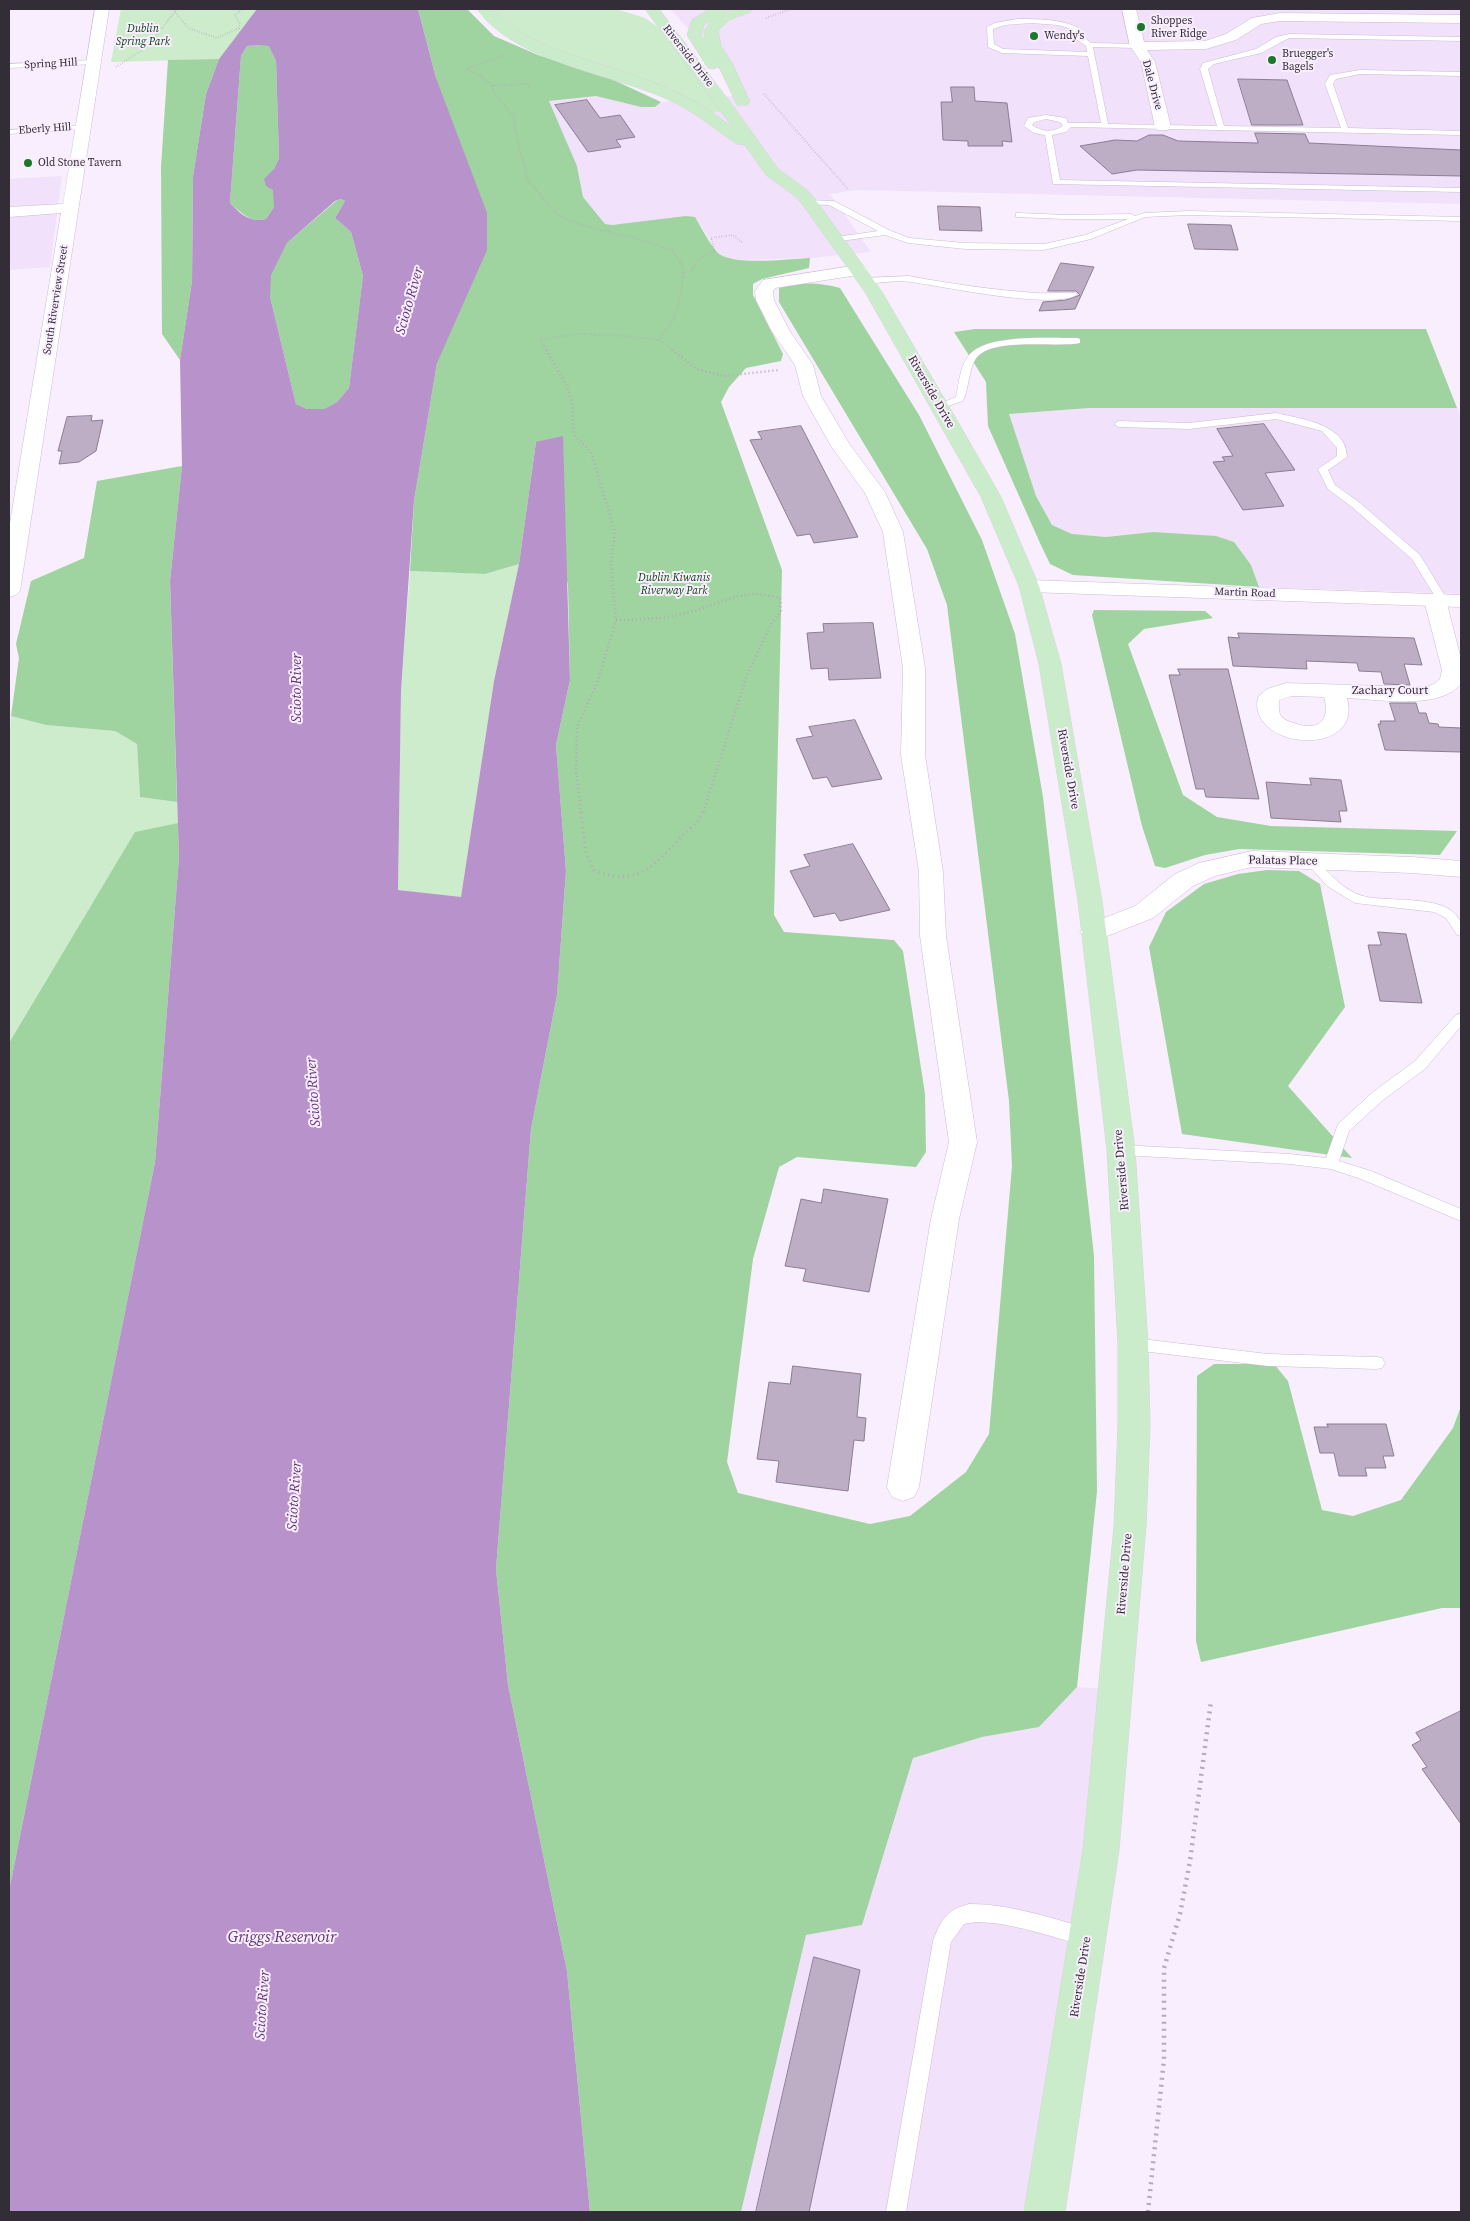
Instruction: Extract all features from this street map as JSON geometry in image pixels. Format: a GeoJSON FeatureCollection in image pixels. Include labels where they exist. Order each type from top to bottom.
{"type":"FeatureCollection","features":[{"type":"Feature","properties":{"kind":"main road"},"geometry":{"type":"LineString","coordinates":[[484,9],[491,18],[520,38],[554,54],[653,88],[701,110],[755,149]]}},
{"type":"Feature","properties":{"kind":"main road","name":"Riverside Drive"},"geometry":{"type":"LineString","coordinates":[[719,9],[697,23],[694,35],[706,56],[753,116]]}},
{"type":"Feature","properties":{"kind":"main road"},"geometry":{"type":"LineString","coordinates":[[742,102],[726,65],[713,45],[711,33],[714,24],[722,18],[745,9]]}},
{"type":"Feature","properties":{"kind":"main road"},"geometry":{"type":"LineString","coordinates":[[637,12],[656,15]]}},
{"type":"Feature","properties":{"kind":"main road","name":"Riverside Drive"},"geometry":{"type":"LineString","coordinates":[[656,15],[728,109],[772,172],[805,197]]}},
{"type":"Feature","properties":{"kind":"main road","name":"Riverside Drive"},"geometry":{"type":"LineString","coordinates":[[792,168],[805,197],[862,275],[991,497],[1029,586],[1050,664],[1094,932],[1121,1150],[1133,1344],[1134,1426],[1130,1526],[1101,1850],[1045,2212]]}},
{"type":"Feature","properties":{"kind":"street","name":"South Riverview Street"},"geometry":{"type":"LineString","coordinates":[[9,591],[102,9]]}},
{"type":"Feature","properties":{"kind":"street","name":"Dale Drive"},"geometry":{"type":"LineString","coordinates":[[1129,9],[1137,46],[1148,62],[1163,127]]}},
{"type":"Feature","properties":{"kind":"street"},"geometry":{"type":"LineString","coordinates":[[1137,46],[1206,45],[1231,37],[1254,22],[1276,17],[1461,19]]}},
{"type":"Feature","properties":{"kind":"street","name":"Dale Drive"},"geometry":{"type":"LineString","coordinates":[[1132,62],[1137,46]]}},
{"type":"Feature","properties":{"kind":"street","name":"Dale Drive"},"geometry":{"type":"LineString","coordinates":[[1142,108],[1146,127]]}},
{"type":"Feature","properties":{"kind":"street"},"geometry":{"type":"LineString","coordinates":[[9,212],[70,208]]}},
{"type":"Feature","properties":{"kind":"street"},"geometry":{"type":"LineString","coordinates":[[862,275],[769,284],[764,290],[765,300],[780,330],[804,365],[812,396],[841,446],[875,492],[893,532],[914,668],[913,755],[931,872],[934,936],[963,1142],[945,1219],[903,1486]]}},
{"type":"Feature","properties":{"kind":"street","name":"Martin Road"},"geometry":{"type":"LineString","coordinates":[[1029,586],[1446,601]]}},
{"type":"Feature","properties":{"kind":"street","name":"Zachary Court"},"geometry":{"type":"LineString","coordinates":[[1333,690],[1422,694],[1440,691],[1451,682],[1453,670],[1446,601]]}},
{"type":"Feature","properties":{"kind":"street","name":"Palatas Place"},"geometry":{"type":"LineString","coordinates":[[1094,932],[1144,912],[1184,880],[1208,869],[1252,859],[1412,865],[1461,869]]}},
{"type":"Feature","properties":{"kind":"lane"},"geometry":{"type":"LineString","coordinates":[[1105,126],[1090,50],[1078,37],[1075,28],[1063,24],[1003,22],[989,28],[991,45],[1002,51],[1090,50],[1137,46]]}},
{"type":"Feature","properties":{"kind":"lane"},"geometry":{"type":"LineString","coordinates":[[1221,128],[1204,69],[1209,63],[1245,55],[1264,48],[1279,38],[1289,36],[1461,39]]}},
{"type":"Feature","properties":{"kind":"lane","name":"Spring Hill"},"geometry":{"type":"LineString","coordinates":[[9,66],[91,69]]}},
{"type":"Feature","properties":{"kind":"lane"},"geometry":{"type":"LineString","coordinates":[[1345,130],[1329,84],[1333,77],[1360,72],[1461,74]]}},
{"type":"Feature","properties":{"kind":"lane"},"geometry":{"type":"LineString","coordinates":[[1067,125],[1063,130],[1048,133],[1033,130],[1028,123],[1035,118],[1046,117],[1061,119],[1067,125],[1461,133]]}},
{"type":"Feature","properties":{"kind":"lane","name":"Eberly Hill"},"geometry":{"type":"LineString","coordinates":[[9,132],[82,127]]}},
{"type":"Feature","properties":{"kind":"lane"},"geometry":{"type":"LineString","coordinates":[[1048,133],[1056,182],[1461,190]]}},
{"type":"Feature","properties":{"kind":"lane"},"geometry":{"type":"LineString","coordinates":[[805,197],[831,203],[886,232],[908,240],[965,246],[1044,247],[1088,237],[1144,215]]}},
{"type":"Feature","properties":{"kind":"lane"},"geometry":{"type":"LineString","coordinates":[[1019,215],[1065,217],[1188,213],[1461,219]]}},
{"type":"Feature","properties":{"kind":"lane"},"geometry":{"type":"LineString","coordinates":[[836,240],[886,232]]}},
{"type":"Feature","properties":{"kind":"lane"},"geometry":{"type":"LineString","coordinates":[[862,275],[908,278],[959,288],[1024,295],[1053,297],[1074,294]]}},
{"type":"Feature","properties":{"kind":"lane"},"geometry":{"type":"LineString","coordinates":[[939,406],[960,399],[969,366],[975,354],[992,346],[1029,341],[1077,340]]}},
{"type":"Feature","properties":{"kind":"lane"},"geometry":{"type":"LineString","coordinates":[[1119,424],[1189,426],[1276,416],[1324,429],[1342,447],[1342,457],[1323,469],[1332,487],[1356,505],[1416,557],[1446,601]]}},
{"type":"Feature","properties":{"kind":"lane"},"geometry":{"type":"LineString","coordinates":[[1311,861],[1331,883],[1359,900],[1437,908],[1450,915],[1461,932]]}},
{"type":"Feature","properties":{"kind":"lane"},"geometry":{"type":"LineString","coordinates":[[1332,1164],[1343,1128],[1378,1096],[1420,1065],[1461,1018]]}},
{"type":"Feature","properties":{"kind":"lane"},"geometry":{"type":"LineString","coordinates":[[1121,1150],[1290,1159],[1332,1164],[1461,1215]]}},
{"type":"Feature","properties":{"kind":"lane"},"geometry":{"type":"LineString","coordinates":[[1133,1344],[1268,1360],[1377,1363]]}},
{"type":"Feature","properties":{"kind":"lane"},"geometry":{"type":"LineString","coordinates":[[896,2212],[942,1941],[951,1923],[961,1915],[989,1913],[1087,1937]]}},
{"type":"Feature","properties":{"kind":"path"},"geometry":{"type":"LineString","coordinates":[[91,69],[107,72],[137,54],[148,46],[177,9]]}},
{"type":"Feature","properties":{"kind":"path"},"geometry":{"type":"LineString","coordinates":[[175,12],[188,28],[216,38],[239,28],[240,24],[236,20],[235,15],[242,9]]}},
{"type":"Feature","properties":{"kind":"path"},"geometry":{"type":"LineString","coordinates":[[760,20],[791,9]]}},
{"type":"Feature","properties":{"kind":"path"},"geometry":{"type":"LineString","coordinates":[[508,54],[466,69],[482,77],[492,86],[495,95],[514,116],[515,130],[528,181],[559,216],[587,227],[635,238],[672,250],[683,267],[682,288],[675,317],[659,340]]}},
{"type":"Feature","properties":{"kind":"path"},"geometry":{"type":"LineString","coordinates":[[492,86],[528,84],[530,90]]}},
{"type":"Feature","properties":{"kind":"path"},"geometry":{"type":"LineString","coordinates":[[764,94],[847,188]]}},
{"type":"Feature","properties":{"kind":"path"},"geometry":{"type":"LineString","coordinates":[[683,273],[690,272],[695,262],[708,252],[715,250],[711,238],[733,235],[744,243]]}},
{"type":"Feature","properties":{"kind":"path"},"geometry":{"type":"LineString","coordinates":[[616,620],[654,619],[683,614],[742,593],[768,593],[780,598],[780,612],[771,624],[746,678],[702,815],[654,866],[640,874],[625,878],[608,876],[594,870],[586,853],[576,771],[577,727],[597,684],[616,620],[611,564],[615,532],[596,474],[591,452],[574,435],[572,403],[567,386],[540,340],[576,334],[615,335],[659,340],[697,369],[724,376],[804,365]]}},
{"type":"Feature","properties":{"kind":"path"},"geometry":{"type":"LineString","coordinates":[[1148,2212],[1164,2059],[1164,1968],[1180,1914],[1190,1861],[1211,1701]]}},
{"type":"Feature","properties":{"kind":"shaded area"},"geometry":{"type":"Polygon","coordinates":[[[670,9],[1461,9],[1461,204],[856,190],[830,194],[871,252],[810,258],[742,260],[726,258],[719,254],[695,217],[612,225],[605,224],[583,197],[577,166],[549,101],[596,96],[641,107],[655,107],[661,102],[744,95],[726,69],[670,9]]]}},
{"type":"Feature","properties":{"kind":"shaded area"},"geometry":{"type":"Polygon","coordinates":[[[62,176],[50,267],[9,270],[9,179],[62,176]]]}},
{"type":"Feature","properties":{"kind":"shaded area"},"geometry":{"type":"Polygon","coordinates":[[[1089,408],[1457,408],[1461,418],[1461,594],[1259,587],[1251,565],[1153,532],[1106,537],[1072,534],[1052,525],[1036,496],[1008,414],[1089,408]]]}},
{"type":"Feature","properties":{"kind":"shaded area"},"geometry":{"type":"Polygon","coordinates":[[[1077,1687],[1132,1691],[1056,2212],[741,2212],[806,1935],[862,1925],[913,1758],[982,1737],[1039,1727],[1077,1687]]]}},
{"type":"Feature","properties":{"kind":"green space","name":"Dublin Spring Park"},"geometry":{"type":"Polygon","coordinates":[[[121,9],[258,9],[219,59],[111,62],[121,9]]]}},
{"type":"Feature","properties":{"kind":"green space","name":"Dublin Kiwanis Riverway Park"},"geometry":{"type":"Polygon","coordinates":[[[418,9],[467,9],[494,36],[538,55],[607,77],[661,102],[655,107],[641,107],[596,96],[549,101],[577,166],[583,197],[605,224],[612,225],[686,216],[695,217],[718,253],[725,257],[748,261],[810,258],[809,268],[762,279],[753,284],[753,295],[783,354],[781,361],[746,368],[729,387],[721,402],[782,570],[774,915],[784,932],[894,940],[903,951],[925,1094],[926,1152],[916,1167],[797,1157],[779,1167],[753,1259],[727,1462],[738,1493],[870,1524],[910,1516],[966,1472],[989,1434],[1012,1166],[1009,1101],[947,605],[927,549],[779,302],[779,288],[810,284],[840,288],[919,415],[982,540],[1015,634],[1043,797],[1094,1256],[1097,1491],[1077,1687],[1039,1727],[982,1737],[913,1758],[862,1925],[806,1935],[741,2212],[590,2212],[567,1971],[508,1685],[496,1569],[531,1129],[557,995],[566,871],[556,745],[570,680],[568,585],[536,442],[519,564],[485,574],[410,571],[414,501],[437,363],[436,78],[418,9]]]}},
{"type":"Feature","properties":{"kind":"green space"},"geometry":{"type":"Polygon","coordinates":[[[490,9],[616,9],[645,18],[658,27],[726,110],[712,113],[530,40],[490,9]]]}},
{"type":"Feature","properties":{"kind":"green space"},"geometry":{"type":"Polygon","coordinates":[[[269,45],[276,61],[279,158],[274,169],[274,207],[266,219],[255,220],[242,214],[230,203],[241,56],[247,46],[269,45]]]}},
{"type":"Feature","properties":{"kind":"green space"},"geometry":{"type":"Polygon","coordinates":[[[219,59],[206,94],[193,176],[192,281],[180,360],[162,334],[161,167],[168,60],[219,59]]]}},
{"type":"Feature","properties":{"kind":"green space"},"geometry":{"type":"Polygon","coordinates":[[[341,199],[345,201],[335,218],[351,232],[363,276],[349,388],[337,402],[324,409],[307,409],[296,404],[270,297],[270,275],[287,243],[336,201],[341,199]]]}},
{"type":"Feature","properties":{"kind":"green space"},"geometry":{"type":"Polygon","coordinates":[[[975,329],[1426,329],[1457,408],[1089,408],[1009,414],[1036,496],[1052,525],[1072,534],[1106,537],[1153,532],[1216,536],[1234,542],[1251,565],[1259,587],[1073,575],[1050,564],[988,426],[986,382],[954,332],[975,329]]]}},
{"type":"Feature","properties":{"kind":"green space"},"geometry":{"type":"Polygon","coordinates":[[[182,466],[170,581],[177,802],[140,797],[137,744],[115,731],[46,725],[11,716],[19,658],[16,644],[31,581],[84,558],[97,481],[182,466]]]}},
{"type":"Feature","properties":{"kind":"green space"},"geometry":{"type":"Polygon","coordinates":[[[519,564],[494,681],[461,898],[398,890],[401,691],[410,571],[485,574],[519,564]]]}},
{"type":"Feature","properties":{"kind":"green space"},"geometry":{"type":"Polygon","coordinates":[[[1094,610],[1205,611],[1213,618],[1144,629],[1128,644],[1183,795],[1217,817],[1271,826],[1457,831],[1440,855],[1239,849],[1205,855],[1165,868],[1155,866],[1142,826],[1092,615],[1094,610]]]}},
{"type":"Feature","properties":{"kind":"green space"},"geometry":{"type":"Polygon","coordinates":[[[11,716],[46,725],[115,731],[137,744],[140,797],[177,802],[178,823],[135,833],[9,1043],[9,749],[11,716]]]}},
{"type":"Feature","properties":{"kind":"green space"},"geometry":{"type":"Polygon","coordinates":[[[178,823],[179,857],[155,1162],[9,1891],[9,1043],[135,832],[178,823]]]}},
{"type":"Feature","properties":{"kind":"green space"},"geometry":{"type":"Polygon","coordinates":[[[1267,870],[1299,871],[1320,884],[1345,1007],[1288,1086],[1352,1158],[1182,1134],[1149,947],[1166,912],[1204,884],[1238,874],[1267,870]]]}},
{"type":"Feature","properties":{"kind":"green space"},"geometry":{"type":"Polygon","coordinates":[[[1214,1364],[1274,1364],[1288,1381],[1322,1510],[1353,1516],[1401,1500],[1453,1428],[1461,1406],[1461,1608],[1442,1608],[1201,1662],[1196,1641],[1197,1376],[1214,1364]]]}},
{"type":"Feature","properties":{"kind":"water","name":"Griggs Reservoir"},"geometry":{"type":"Polygon","coordinates":[[[257,9],[418,9],[436,78],[487,213],[487,250],[437,363],[414,501],[401,691],[398,890],[461,897],[494,681],[519,564],[536,442],[563,436],[570,680],[556,745],[566,871],[557,995],[531,1129],[496,1569],[508,1685],[567,1971],[590,2212],[9,2212],[9,1891],[155,1162],[179,857],[170,581],[182,466],[180,360],[192,281],[193,176],[206,94],[219,59],[257,9]],[[247,46],[241,56],[230,203],[246,217],[255,220],[266,219],[274,207],[273,190],[266,186],[264,179],[274,169],[279,158],[276,61],[269,46],[247,46]],[[341,199],[335,201],[287,243],[271,275],[270,297],[296,404],[307,409],[324,409],[337,402],[349,388],[363,276],[351,232],[335,218],[345,201],[341,199]]]}},
{"type":"Feature","properties":{"kind":"building"},"geometry":{"type":"Polygon","coordinates":[[[1238,79],[1287,80],[1303,125],[1252,125],[1238,79]]]}},
{"type":"Feature","properties":{"kind":"building"},"geometry":{"type":"Polygon","coordinates":[[[951,87],[974,87],[975,101],[1007,103],[1012,142],[1002,141],[1003,146],[968,146],[968,141],[943,140],[941,102],[952,102],[951,87]]]}},
{"type":"Feature","properties":{"kind":"building"},"geometry":{"type":"Polygon","coordinates":[[[587,100],[600,118],[620,115],[635,137],[616,140],[621,147],[588,152],[555,105],[587,100]]]}},
{"type":"Feature","properties":{"kind":"building"},"geometry":{"type":"Polygon","coordinates":[[[1255,133],[1305,134],[1309,143],[1461,150],[1461,176],[1137,170],[1112,174],[1080,146],[1115,140],[1137,141],[1149,135],[1163,135],[1178,141],[1258,143],[1255,133]]]}},
{"type":"Feature","properties":{"kind":"building"},"geometry":{"type":"Polygon","coordinates":[[[938,206],[980,207],[982,231],[940,230],[938,206]]]}},
{"type":"Feature","properties":{"kind":"building"},"geometry":{"type":"Polygon","coordinates":[[[1188,224],[1231,225],[1238,250],[1195,249],[1188,224]]]}},
{"type":"Feature","properties":{"kind":"building"},"geometry":{"type":"Polygon","coordinates":[[[1061,263],[1094,267],[1075,309],[1039,311],[1043,302],[1066,300],[1080,295],[1076,291],[1048,291],[1061,263]]]}},
{"type":"Feature","properties":{"kind":"building"},"geometry":{"type":"Polygon","coordinates":[[[92,416],[91,421],[103,420],[96,451],[79,462],[59,464],[62,451],[58,451],[67,417],[92,416]]]}},
{"type":"Feature","properties":{"kind":"building"},"geometry":{"type":"Polygon","coordinates":[[[1264,424],[1295,470],[1265,473],[1284,506],[1243,510],[1213,462],[1225,461],[1222,457],[1233,456],[1217,429],[1264,424]]]}},
{"type":"Feature","properties":{"kind":"building"},"geometry":{"type":"Polygon","coordinates":[[[801,426],[858,537],[814,543],[810,534],[797,536],[750,440],[762,439],[758,432],[801,426]]]}},
{"type":"Feature","properties":{"kind":"building"},"geometry":{"type":"Polygon","coordinates":[[[873,623],[881,678],[829,680],[828,668],[811,669],[807,633],[824,632],[823,624],[873,623]]]}},
{"type":"Feature","properties":{"kind":"building"},"geometry":{"type":"Polygon","coordinates":[[[1238,633],[1414,638],[1422,665],[1404,664],[1410,685],[1384,684],[1381,672],[1359,671],[1357,663],[1306,661],[1307,669],[1233,666],[1228,637],[1239,638],[1238,633]]]}},
{"type":"Feature","properties":{"kind":"building"},"geometry":{"type":"Polygon","coordinates":[[[1178,669],[1228,669],[1259,799],[1206,797],[1204,789],[1196,789],[1169,675],[1180,675],[1178,669]]]}},
{"type":"Feature","properties":{"kind":"building"},"geometry":{"type":"Polygon","coordinates":[[[1390,703],[1416,703],[1419,713],[1426,713],[1429,723],[1438,724],[1439,727],[1461,728],[1461,752],[1385,750],[1378,724],[1381,724],[1380,721],[1395,721],[1390,703]]]}},
{"type":"Feature","properties":{"kind":"building"},"geometry":{"type":"Polygon","coordinates":[[[855,720],[882,779],[832,787],[827,777],[813,779],[796,739],[813,736],[809,727],[855,720]]]}},
{"type":"Feature","properties":{"kind":"building"},"geometry":{"type":"Polygon","coordinates":[[[1310,778],[1341,780],[1347,811],[1339,811],[1341,822],[1271,818],[1266,782],[1311,785],[1310,778]]]}},
{"type":"Feature","properties":{"kind":"building"},"geometry":{"type":"Polygon","coordinates":[[[853,844],[890,910],[840,921],[835,913],[814,917],[790,871],[810,866],[804,855],[853,844]]]}},
{"type":"Feature","properties":{"kind":"building"},"geometry":{"type":"Polygon","coordinates":[[[1378,932],[1406,934],[1422,1003],[1380,1001],[1368,945],[1381,945],[1378,932]]]}},
{"type":"Feature","properties":{"kind":"building"},"geometry":{"type":"Polygon","coordinates":[[[824,1189],[888,1199],[869,1292],[803,1281],[806,1269],[785,1266],[801,1199],[821,1203],[824,1189]]]}},
{"type":"Feature","properties":{"kind":"building"},"geometry":{"type":"Polygon","coordinates":[[[793,1366],[861,1374],[857,1417],[866,1418],[864,1441],[854,1440],[848,1491],[776,1482],[779,1461],[757,1459],[769,1382],[790,1384],[793,1366]]]}},
{"type":"Feature","properties":{"kind":"building"},"geometry":{"type":"Polygon","coordinates":[[[1327,1424],[1386,1424],[1394,1456],[1383,1456],[1386,1468],[1365,1468],[1367,1476],[1339,1476],[1334,1453],[1320,1453],[1314,1427],[1328,1427],[1327,1424]]]}},
{"type":"Feature","properties":{"kind":"building"},"geometry":{"type":"Polygon","coordinates":[[[1461,1711],[1461,1824],[1422,1769],[1427,1767],[1412,1745],[1421,1740],[1416,1733],[1461,1711]]]}},
{"type":"Feature","properties":{"kind":"building"},"geometry":{"type":"Polygon","coordinates":[[[814,1957],[860,1970],[809,2212],[756,2212],[814,1957]]]}},
{"type":"Feature","properties":{"kind":"place","name":"Shoppes River Ridge"},"geometry":{"type":"Point","coordinates":[1141,27]}},
{"type":"Feature","properties":{"kind":"place","name":"Wendy's"},"geometry":{"type":"Point","coordinates":[1034,36]}},
{"type":"Feature","properties":{"kind":"place","name":"Bruegger's Bagels"},"geometry":{"type":"Point","coordinates":[1272,60]}},
{"type":"Feature","properties":{"kind":"place","name":"Old Stone Tavern"},"geometry":{"type":"Point","coordinates":[28,163]}},
{"type":"Feature","properties":{"kind":"water label","name":"Scioto River"},"geometry":{"type":"Point","coordinates":[410,301]}},
{"type":"Feature","properties":{"kind":"water label","name":"Scioto River"},"geometry":{"type":"Point","coordinates":[297,688]}},
{"type":"Feature","properties":{"kind":"water label","name":"Scioto River"},"geometry":{"type":"Point","coordinates":[314,1092]}},
{"type":"Feature","properties":{"kind":"water label","name":"Scioto River"},"geometry":{"type":"Point","coordinates":[295,1496]}},
{"type":"Feature","properties":{"kind":"water label","name":"Scioto River"},"geometry":{"type":"Point","coordinates":[263,2005]}}]}
